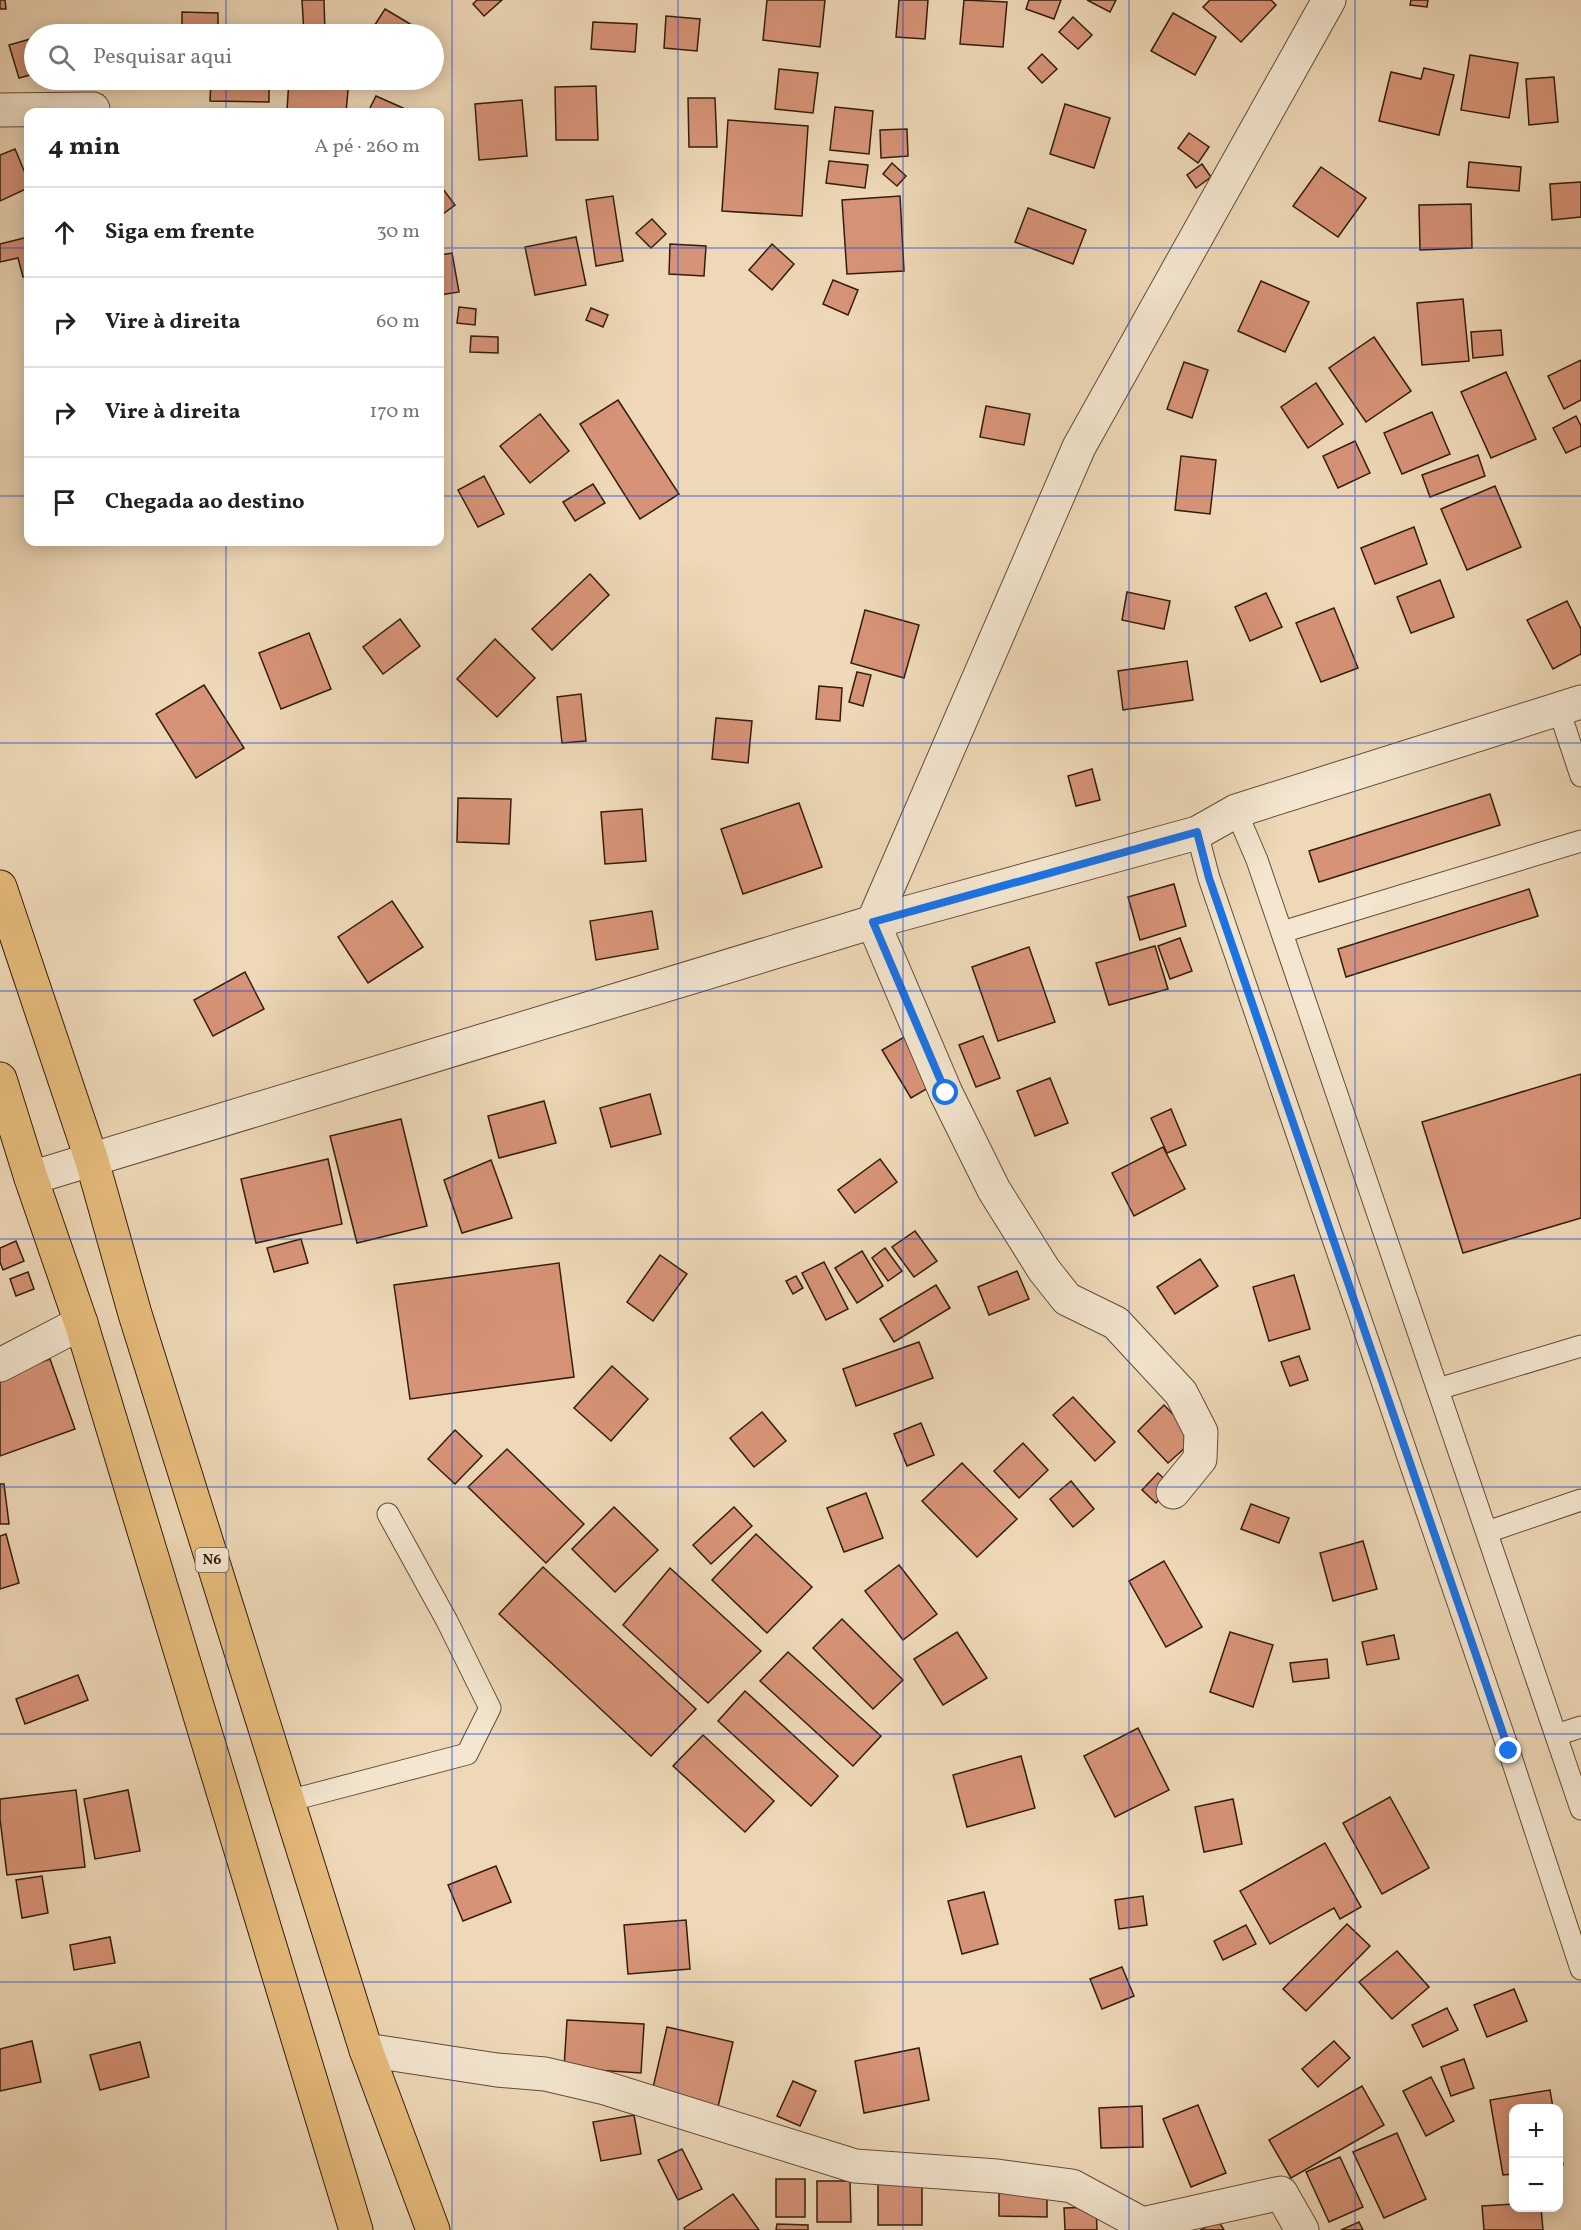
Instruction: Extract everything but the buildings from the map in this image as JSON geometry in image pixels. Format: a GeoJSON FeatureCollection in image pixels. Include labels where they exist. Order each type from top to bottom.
{"type":"FeatureCollection","features":[{"type":"Feature","properties":{"kind":"highway","name":"N6"},"geometry":{"type":"LineString","coordinates":[[0,887],[92,1161],[139,1326],[366,2050],[433,2230]]}},
{"type":"Feature","properties":{"kind":"highway"},"geometry":{"type":"LineString","coordinates":[[0,1079],[81,1323],[356,2230]]}},
{"type":"Feature","properties":{"kind":"street"},"geometry":{"type":"LineString","coordinates":[[1173,1492],[1200,1459],[1201,1432],[1181,1393],[1116,1323],[1067,1299],[1044,1270],[994,1190],[946,1093],[873,922],[1079,447],[1329,0]]}},
{"type":"Feature","properties":{"kind":"street"},"geometry":{"type":"LineString","coordinates":[[0,110],[24,110]]}},
{"type":"Feature","properties":{"kind":"street"},"geometry":{"type":"LineString","coordinates":[[31,1178],[873,922],[1197,832],[1236,811],[1570,706]]}},
{"type":"Feature","properties":{"kind":"street"},"geometry":{"type":"LineString","coordinates":[[0,1365],[81,1323]]}},
{"type":"Feature","properties":{"kind":"street"},"geometry":{"type":"LineString","coordinates":[[366,2050],[497,2070],[545,2074],[605,2088],[855,2166],[997,2176],[1072,2186],[1142,2224],[1281,2193],[1302,2230]]}},
{"type":"Feature","properties":{"kind":"lane"},"geometry":{"type":"LineString","coordinates":[[1570,706],[1581,776]]}},
{"type":"Feature","properties":{"kind":"lane"},"geometry":{"type":"LineString","coordinates":[[1236,811],[1257,861],[1282,932],[1556,1735],[1577,1786],[1581,1809]]}},
{"type":"Feature","properties":{"kind":"lane"},"geometry":{"type":"LineString","coordinates":[[1197,832],[1209,878],[1509,1751],[1581,1969]]}},
{"type":"Feature","properties":{"kind":"lane"},"geometry":{"type":"LineString","coordinates":[[1282,932],[1581,841]]}},
{"type":"Feature","properties":{"kind":"lane"},"geometry":{"type":"LineString","coordinates":[[1438,1389],[1581,1346]]}},
{"type":"Feature","properties":{"kind":"lane"},"geometry":{"type":"LineString","coordinates":[[1487,1532],[1581,1500]]}},
{"type":"Feature","properties":{"kind":"lane"},"geometry":{"type":"LineString","coordinates":[[288,1801],[467,1754],[490,1708],[447,1621],[388,1514]]}},
{"type":"Feature","properties":{"kind":"lane"},"geometry":{"type":"LineString","coordinates":[[1556,1735],[1581,1727]]}},
{"type":"Feature","properties":{"kind":"route"},"geometry":{"type":"LineString","coordinates":[[946,1093],[873,922],[1197,832],[1209,878],[1509,1751]]}}]}
